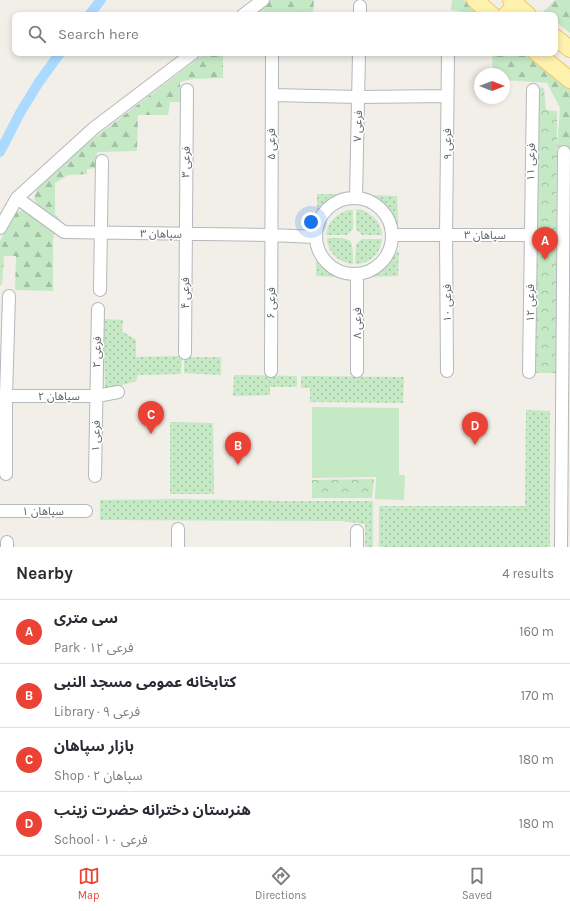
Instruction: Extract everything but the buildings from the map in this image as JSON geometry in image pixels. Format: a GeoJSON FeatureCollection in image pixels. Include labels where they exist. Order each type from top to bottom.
{"type":"FeatureCollection","features":[{"type":"Feature","properties":{"kind":"main road"},"geometry":{"type":"LineString","coordinates":[[475,0],[489,12]]}},
{"type":"Feature","properties":{"kind":"main road"},"geometry":{"type":"LineString","coordinates":[[558,39],[570,49]]}},
{"type":"Feature","properties":{"kind":"main road"},"geometry":{"type":"LineString","coordinates":[[541,56],[570,80]]}},
{"type":"Feature","properties":{"kind":"street"},"geometry":{"type":"LineString","coordinates":[[247,12],[263,0]]}},
{"type":"Feature","properties":{"kind":"street"},"geometry":{"type":"LineString","coordinates":[[0,228],[17,198],[94,128],[189,56]]}},
{"type":"Feature","properties":{"kind":"street","name":"فرعی ۵"},"geometry":{"type":"LineString","coordinates":[[271,235],[272,56]]}},
{"type":"Feature","properties":{"kind":"street","name":"فرعی ۷"},"geometry":{"type":"LineString","coordinates":[[356,198],[359,56]]}},
{"type":"Feature","properties":{"kind":"street","name":"فرعی ۹"},"geometry":{"type":"LineString","coordinates":[[446,235],[448,56]]}},
{"type":"Feature","properties":{"kind":"street","name":"فرعی ۳"},"geometry":{"type":"LineString","coordinates":[[185,234],[187,90]]}},
{"type":"Feature","properties":{"kind":"street","name":"فرعی ۱۱"},"geometry":{"type":"LineString","coordinates":[[530,235],[532,90]]}},
{"type":"Feature","properties":{"kind":"street"},"geometry":{"type":"LineString","coordinates":[[272,95],[358,97],[447,96]]}},
{"type":"Feature","properties":{"kind":"street"},"geometry":{"type":"LineString","coordinates":[[561,546],[566,382],[564,152]]}},
{"type":"Feature","properties":{"kind":"street"},"geometry":{"type":"LineString","coordinates":[[100,290],[102,161]]}},
{"type":"Feature","properties":{"kind":"street","name":"سپاهان ۳"},"geometry":{"type":"LineString","coordinates":[[17,198],[64,232],[316,237]]}},
{"type":"Feature","properties":{"kind":"street"},"geometry":{"type":"LineString","coordinates":[[356,198],[367,200],[377,206],[385,214],[390,224],[392,235],[391,247],[386,258],[378,266],[368,272],[357,275],[344,274],[333,269],[324,260],[318,249],[316,237],[318,224],[323,213],[332,205],[343,200],[356,198]]}},
{"type":"Feature","properties":{"kind":"street","name":"فرعی ۴"},"geometry":{"type":"LineString","coordinates":[[185,234],[185,353]]}},
{"type":"Feature","properties":{"kind":"street","name":"فرعی ۶"},"geometry":{"type":"LineString","coordinates":[[271,235],[271,371]]}},
{"type":"Feature","properties":{"kind":"street","name":"سپاهان ۳"},"geometry":{"type":"LineString","coordinates":[[392,235],[530,235]]}},
{"type":"Feature","properties":{"kind":"street","name":"فرعی ۱۰"},"geometry":{"type":"LineString","coordinates":[[446,235],[447,371]]}},
{"type":"Feature","properties":{"kind":"street","name":"فرعی ۱۲"},"geometry":{"type":"LineString","coordinates":[[529,372],[530,235]]}},
{"type":"Feature","properties":{"kind":"street","name":"فرعی ۸"},"geometry":{"type":"LineString","coordinates":[[357,275],[357,371]]}},
{"type":"Feature","properties":{"kind":"street"},"geometry":{"type":"LineString","coordinates":[[6,474],[3,396],[9,296]]}},
{"type":"Feature","properties":{"kind":"street","name":"فرعی ۲"},"geometry":{"type":"LineString","coordinates":[[97,396],[98,309]]}},
{"type":"Feature","properties":{"kind":"street","name":"سپاهان ۲"},"geometry":{"type":"LineString","coordinates":[[3,396],[97,396],[118,392]]}},
{"type":"Feature","properties":{"kind":"street","name":"فرعی ۱"},"geometry":{"type":"LineString","coordinates":[[95,476],[97,396]]}},
{"type":"Feature","properties":{"kind":"street","name":"سپاهان ۱"},"geometry":{"type":"LineString","coordinates":[[0,511],[86,511]]}},
{"type":"Feature","properties":{"kind":"street"},"geometry":{"type":"LineString","coordinates":[[178,529],[178,547]]}},
{"type":"Feature","properties":{"kind":"street"},"geometry":{"type":"LineString","coordinates":[[357,531],[357,547]]}},
{"type":"Feature","properties":{"kind":"green space"},"geometry":{"type":"Polygon","coordinates":[[[270,0],[314,0],[313,12],[256,12],[270,0]]]}},
{"type":"Feature","properties":{"kind":"green space"},"geometry":{"type":"Polygon","coordinates":[[[452,0],[464,0],[479,12],[460,12],[451,10],[452,0]]]}},
{"type":"Feature","properties":{"kind":"green space"},"geometry":{"type":"Polygon","coordinates":[[[555,0],[570,0],[570,33],[558,23],[558,12],[543,12],[555,0]]]}},
{"type":"Feature","properties":{"kind":"green space"},"geometry":{"type":"Polygon","coordinates":[[[201,56],[223,56],[223,78],[192,79],[180,82],[180,102],[170,102],[168,115],[138,115],[137,151],[97,152],[96,168],[87,169],[87,174],[68,175],[55,183],[55,214],[60,220],[54,220],[38,205],[34,199],[38,185],[55,168],[201,56]]]}},
{"type":"Feature","properties":{"kind":"green space"},"geometry":{"type":"Polygon","coordinates":[[[492,56],[534,56],[570,85],[570,148],[557,148],[560,108],[547,83],[510,80],[510,68],[493,68],[492,56]]]}},
{"type":"Feature","properties":{"kind":"green space"},"geometry":{"type":"Polygon","coordinates":[[[536,87],[544,88],[546,110],[557,111],[556,373],[533,373],[536,87]]]}},
{"type":"Feature","properties":{"kind":"green space"},"geometry":{"type":"Polygon","coordinates":[[[317,194],[340,194],[317,214],[317,194]]]}},
{"type":"Feature","properties":{"kind":"green space"},"geometry":{"type":"Polygon","coordinates":[[[367,195],[397,196],[398,227],[384,209],[367,195]]]}},
{"type":"Feature","properties":{"kind":"green space"},"geometry":{"type":"Polygon","coordinates":[[[356,209],[370,214],[377,221],[382,235],[362,235],[356,229],[356,209]]]}},
{"type":"Feature","properties":{"kind":"green space"},"geometry":{"type":"Polygon","coordinates":[[[23,210],[34,215],[54,232],[53,291],[15,290],[16,256],[4,256],[2,285],[0,285],[0,241],[17,212],[23,210]]]}},
{"type":"Feature","properties":{"kind":"green space"},"geometry":{"type":"Polygon","coordinates":[[[348,210],[353,210],[353,229],[347,235],[326,235],[333,219],[348,210]]]}},
{"type":"Feature","properties":{"kind":"green space"},"geometry":{"type":"Polygon","coordinates":[[[327,238],[342,238],[350,241],[353,249],[353,264],[343,261],[335,256],[329,248],[327,238]]]}},
{"type":"Feature","properties":{"kind":"green space"},"geometry":{"type":"Polygon","coordinates":[[[362,239],[382,239],[379,249],[374,257],[360,264],[355,264],[356,244],[362,239]]]}},
{"type":"Feature","properties":{"kind":"green space"},"geometry":{"type":"Polygon","coordinates":[[[399,250],[398,276],[370,277],[384,267],[399,250]]]}},
{"type":"Feature","properties":{"kind":"green space"},"geometry":{"type":"Polygon","coordinates":[[[316,253],[325,264],[342,277],[316,276],[316,253]]]}},
{"type":"Feature","properties":{"kind":"green space"},"geometry":{"type":"Polygon","coordinates":[[[103,319],[123,320],[122,331],[136,340],[136,357],[182,356],[181,374],[138,375],[136,381],[105,390],[103,319]]]}},
{"type":"Feature","properties":{"kind":"green space"},"geometry":{"type":"Polygon","coordinates":[[[184,357],[221,357],[221,375],[184,373],[184,357]]]}},
{"type":"Feature","properties":{"kind":"green space"},"geometry":{"type":"Polygon","coordinates":[[[234,375],[297,376],[297,387],[270,387],[270,395],[233,396],[234,375]]]}},
{"type":"Feature","properties":{"kind":"green space"},"geometry":{"type":"Polygon","coordinates":[[[301,376],[404,377],[403,403],[310,402],[310,388],[301,388],[301,376]]]}},
{"type":"Feature","properties":{"kind":"green space"},"geometry":{"type":"Polygon","coordinates":[[[312,407],[399,408],[399,475],[405,475],[404,500],[375,499],[376,477],[312,478],[312,407]]]}},
{"type":"Feature","properties":{"kind":"green space"},"geometry":{"type":"Polygon","coordinates":[[[526,410],[550,411],[550,547],[379,547],[379,506],[525,506],[526,410]]]}},
{"type":"Feature","properties":{"kind":"green space"},"geometry":{"type":"Polygon","coordinates":[[[170,422],[213,423],[214,494],[170,494],[170,422]]]}},
{"type":"Feature","properties":{"kind":"green space"},"geometry":{"type":"Polygon","coordinates":[[[374,479],[372,498],[312,498],[312,480],[374,479]]]}},
{"type":"Feature","properties":{"kind":"green space"},"geometry":{"type":"Polygon","coordinates":[[[178,499],[373,501],[373,547],[365,547],[365,524],[342,521],[100,520],[100,500],[178,499]]]}},
{"type":"Feature","properties":{"kind":"waterway"},"geometry":{"type":"LineString","coordinates":[[91,12],[101,0]]}},
{"type":"Feature","properties":{"kind":"waterway"},"geometry":{"type":"LineString","coordinates":[[0,152],[20,113],[39,82],[58,56]]}},
{"type":"Feature","properties":{"kind":"place","name":"سی متری"},"geometry":{"type":"Point","coordinates":[545,260]}},
{"type":"Feature","properties":{"kind":"place","name":"بازار سپاهان"},"geometry":{"type":"Point","coordinates":[151,434]}},
{"type":"Feature","properties":{"kind":"place","name":"هنرستان دخترانه حضرت زینب"},"geometry":{"type":"Point","coordinates":[475,445]}},
{"type":"Feature","properties":{"kind":"place","name":"کتابخانه عمومی مسجد النبی"},"geometry":{"type":"Point","coordinates":[238,465]}}]}
